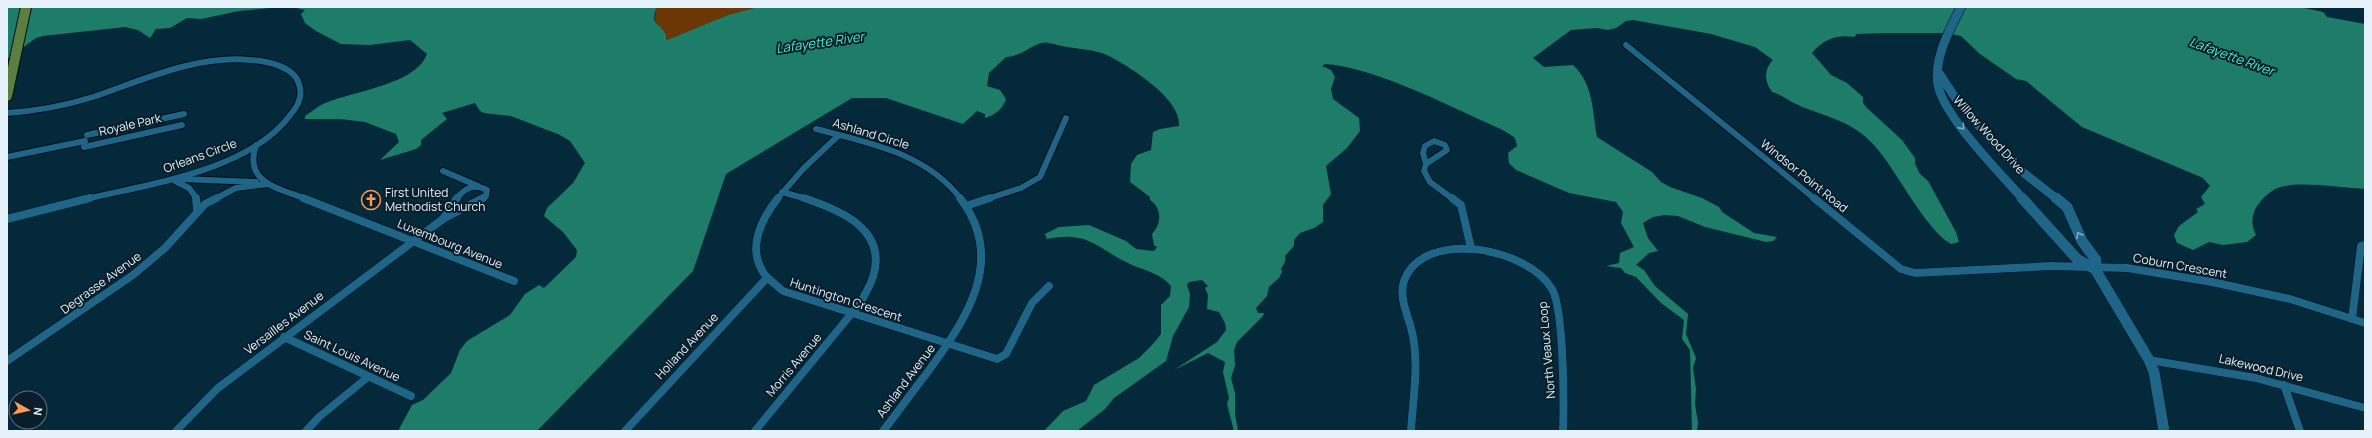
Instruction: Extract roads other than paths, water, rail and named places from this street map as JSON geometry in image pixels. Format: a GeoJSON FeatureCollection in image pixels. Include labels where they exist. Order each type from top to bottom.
{"type":"FeatureCollection","features":[{"type":"Feature","properties":{"kind":"main road"},"geometry":{"type":"LineString","coordinates":[[7,96],[14,70],[26,7]]}},
{"type":"Feature","properties":{"kind":"street","name":"Willow Wood Drive"},"geometry":{"type":"LineString","coordinates":[[1961,7],[1945,43],[1939,74],[1940,94],[1958,123],[2077,259],[2095,269],[2149,360],[2154,372],[2164,431]]}},
{"type":"Feature","properties":{"kind":"street","name":"Windsor Point Road"},"geometry":{"type":"LineString","coordinates":[[1626,45],[1894,265],[1915,273],[1987,270]]}},
{"type":"Feature","properties":{"kind":"street","name":"Orleans Circle"},"geometry":{"type":"LineString","coordinates":[[7,113],[37,111],[68,105],[193,65],[224,61],[260,61],[288,70],[294,75],[300,89],[298,103],[290,117],[274,132],[256,144],[221,163],[170,180],[7,219]]}},
{"type":"Feature","properties":{"kind":"street","name":"Willow Wood Drive"},"geometry":{"type":"LineString","coordinates":[[1939,74],[1960,105],[2015,166],[2067,207],[2082,241],[2096,260],[2095,269]]}},
{"type":"Feature","properties":{"kind":"street","name":"Royale Park"},"geometry":{"type":"LineString","coordinates":[[85,141],[184,114]]}},
{"type":"Feature","properties":{"kind":"street"},"geometry":{"type":"LineString","coordinates":[[966,206],[1021,188],[1040,177],[1066,118]]}},
{"type":"Feature","properties":{"kind":"street","name":"Royale Park"},"geometry":{"type":"LineString","coordinates":[[85,141],[182,125]]}},
{"type":"Feature","properties":{"kind":"street","name":"Ashland Circle"},"geometry":{"type":"LineString","coordinates":[[816,129],[894,151],[926,166],[949,185],[966,206],[979,234],[982,265],[979,282],[967,313],[947,344]]}},
{"type":"Feature","properties":{"kind":"street","name":"Huntington Crescent"},"geometry":{"type":"LineString","coordinates":[[839,135],[767,209],[757,233],[756,251],[759,265],[767,278],[783,291],[997,359],[1004,356],[1032,303],[1049,286]]}},
{"type":"Feature","properties":{"kind":"street"},"geometry":{"type":"LineString","coordinates":[[7,157],[85,141]]}},
{"type":"Feature","properties":{"kind":"street","name":"Luxembourg Avenue"},"geometry":{"type":"LineString","coordinates":[[256,144],[252,159],[252,167],[260,179],[268,184],[514,281]]}},
{"type":"Feature","properties":{"kind":"street"},"geometry":{"type":"LineString","coordinates":[[1426,164],[1424,168],[1428,180],[1461,206],[1470,248]]}},
{"type":"Feature","properties":{"kind":"street"},"geometry":{"type":"LineString","coordinates":[[443,219],[482,200],[487,192],[487,190],[480,186],[444,172]]}},
{"type":"Feature","properties":{"kind":"street","name":"Luxembourg Avenue"},"geometry":{"type":"LineString","coordinates":[[170,180],[221,179],[268,184]]}},
{"type":"Feature","properties":{"kind":"street"},"geometry":{"type":"LineString","coordinates":[[170,180],[188,186],[194,192],[198,203],[197,210]]}},
{"type":"Feature","properties":{"kind":"street","name":"Degrasse Avenue"},"geometry":{"type":"LineString","coordinates":[[7,362],[133,276],[165,248],[197,210],[215,198],[236,188],[268,184]]}},
{"type":"Feature","properties":{"kind":"street"},"geometry":{"type":"LineString","coordinates":[[443,219],[459,194],[468,188],[480,186]]}},
{"type":"Feature","properties":{"kind":"street"},"geometry":{"type":"LineString","coordinates":[[782,192],[810,199],[843,212],[854,219],[868,232],[875,252],[874,276],[871,285],[852,314]]}},
{"type":"Feature","properties":{"kind":"street","name":"Versailles Avenue"},"geometry":{"type":"LineString","coordinates":[[176,431],[218,388],[443,219]]}},
{"type":"Feature","properties":{"kind":"street"},"geometry":{"type":"LineString","coordinates":[[2352,319],[2361,246],[2365,245]]}},
{"type":"Feature","properties":{"kind":"street","name":"North Veaux Loop"},"geometry":{"type":"LineString","coordinates":[[1411,431],[1415,364],[1414,346],[1402,298],[1405,279],[1413,268],[1424,258],[1443,251],[1470,248],[1496,252],[1523,262],[1539,273],[1551,288],[1558,306],[1564,394],[1563,431]]}},
{"type":"Feature","properties":{"kind":"street","name":"Coburn Crescent"},"geometry":{"type":"LineString","coordinates":[[1987,270],[2052,266],[2095,269],[2127,268],[2212,282],[2290,299],[2365,323]]}},
{"type":"Feature","properties":{"kind":"street","name":"Holland Avenue"},"geometry":{"type":"LineString","coordinates":[[625,431],[767,278]]}},
{"type":"Feature","properties":{"kind":"street","name":"Morris Avenue"},"geometry":{"type":"LineString","coordinates":[[755,431],[852,314]]}},
{"type":"Feature","properties":{"kind":"street","name":"Saint Louis Avenue"},"geometry":{"type":"LineString","coordinates":[[284,337],[411,396]]}},
{"type":"Feature","properties":{"kind":"street","name":"Ashland Avenue"},"geometry":{"type":"LineString","coordinates":[[883,431],[947,344]]}},
{"type":"Feature","properties":{"kind":"street","name":"Lakewood Drive"},"geometry":{"type":"LineString","coordinates":[[2149,360],[2217,370],[2284,385],[2365,408]]}},
{"type":"Feature","properties":{"kind":"street"},"geometry":{"type":"LineString","coordinates":[[306,431],[319,417],[368,377]]}},
{"type":"Feature","properties":{"kind":"street"},"geometry":{"type":"LineString","coordinates":[[2284,385],[2300,431]]}},
{"type":"Feature","properties":{"kind":"water"},"geometry":{"type":"Polygon","coordinates":[[[7,7],[281,7],[239,11],[201,19],[187,18],[170,28],[156,29],[150,38],[138,30],[125,27],[43,36],[36,38],[7,59],[7,7]]]}},
{"type":"Feature","properties":{"kind":"water","name":"Lafayette River"},"geometry":{"type":"Polygon","coordinates":[[[291,7],[657,7],[654,17],[655,21],[664,31],[667,40],[728,15],[758,7],[2300,7],[2323,12],[2327,17],[2365,24],[2365,189],[2322,185],[2289,185],[2277,188],[2267,195],[2257,206],[2252,220],[2256,235],[2247,242],[2223,245],[2209,242],[2193,250],[2177,243],[2174,235],[2179,226],[2198,212],[2196,209],[2205,204],[2201,197],[2210,186],[2203,178],[2082,127],[2026,81],[2016,79],[1980,54],[1961,36],[1945,33],[1857,34],[1854,37],[1837,37],[1821,44],[1812,53],[1831,75],[1847,83],[1863,97],[1863,103],[1867,108],[1902,140],[1915,158],[1915,164],[1920,174],[1928,181],[1956,232],[1959,242],[1951,244],[1932,227],[1887,161],[1861,133],[1851,126],[1796,104],[1772,92],[1766,80],[1766,76],[1768,67],[1773,60],[1755,47],[1711,34],[1633,20],[1626,21],[1616,28],[1608,30],[1597,28],[1571,30],[1533,58],[1544,67],[1573,65],[1580,73],[1589,89],[1597,137],[1652,172],[1661,182],[1670,187],[1702,198],[1719,207],[1722,212],[1754,233],[1777,237],[1773,241],[1766,242],[1705,227],[1678,216],[1665,215],[1653,217],[1643,223],[1648,238],[1658,251],[1649,253],[1636,265],[1644,270],[1655,286],[1688,314],[1686,334],[1696,358],[1693,368],[1696,389],[1695,404],[1698,423],[1697,431],[1692,431],[1690,350],[1682,339],[1684,320],[1661,303],[1636,277],[1625,273],[1621,268],[1606,266],[1619,263],[1620,253],[1634,247],[1621,223],[1623,212],[1616,202],[1569,193],[1516,170],[1509,163],[1508,153],[1517,146],[1515,138],[1505,131],[1400,84],[1361,71],[1342,66],[1325,64],[1322,66],[1331,70],[1335,77],[1331,89],[1333,99],[1359,118],[1360,131],[1347,148],[1326,166],[1331,194],[1323,205],[1323,222],[1314,228],[1300,233],[1294,240],[1294,246],[1285,256],[1285,262],[1281,269],[1282,272],[1279,278],[1269,287],[1267,296],[1256,308],[1258,313],[1264,313],[1263,316],[1237,342],[1234,350],[1235,365],[1231,378],[1235,393],[1235,414],[1238,431],[1234,431],[1227,404],[1229,398],[1223,372],[1225,362],[1208,353],[1174,370],[1217,342],[1226,330],[1225,323],[1219,312],[1207,309],[1208,295],[1205,288],[1208,286],[1202,280],[1189,282],[1187,285],[1190,294],[1189,307],[1173,336],[1166,361],[1114,398],[1105,409],[1077,431],[1044,431],[1063,411],[1086,401],[1094,385],[1139,358],[1153,344],[1161,334],[1161,305],[1170,296],[1171,286],[1156,275],[1128,263],[1090,242],[1072,237],[1047,239],[1045,234],[1059,227],[1089,225],[1126,241],[1136,249],[1154,251],[1157,247],[1154,245],[1152,234],[1158,226],[1159,212],[1154,203],[1150,200],[1150,197],[1130,182],[1131,164],[1137,155],[1151,150],[1153,132],[1160,129],[1179,126],[1178,116],[1164,95],[1129,68],[1109,56],[1098,52],[1043,43],[1020,54],[1006,57],[989,73],[987,86],[1000,90],[1006,99],[1001,109],[989,117],[985,118],[985,114],[977,111],[963,124],[886,98],[852,98],[726,174],[693,271],[537,431],[398,431],[412,405],[423,400],[451,373],[460,350],[467,341],[510,315],[525,294],[539,285],[544,288],[576,257],[577,250],[563,232],[544,216],[547,208],[573,183],[585,163],[570,141],[560,135],[511,116],[484,113],[480,111],[475,103],[442,113],[447,119],[421,140],[421,145],[416,149],[380,160],[399,142],[396,134],[365,122],[340,119],[305,119],[305,116],[323,104],[335,99],[382,86],[397,80],[421,65],[427,54],[410,40],[370,45],[341,44],[316,31],[305,23],[301,14],[305,10],[291,7]]]}},
{"type":"Feature","properties":{"kind":"place","name":"First United Methodist Church"},"geometry":{"type":"Point","coordinates":[371,200]}}]}
